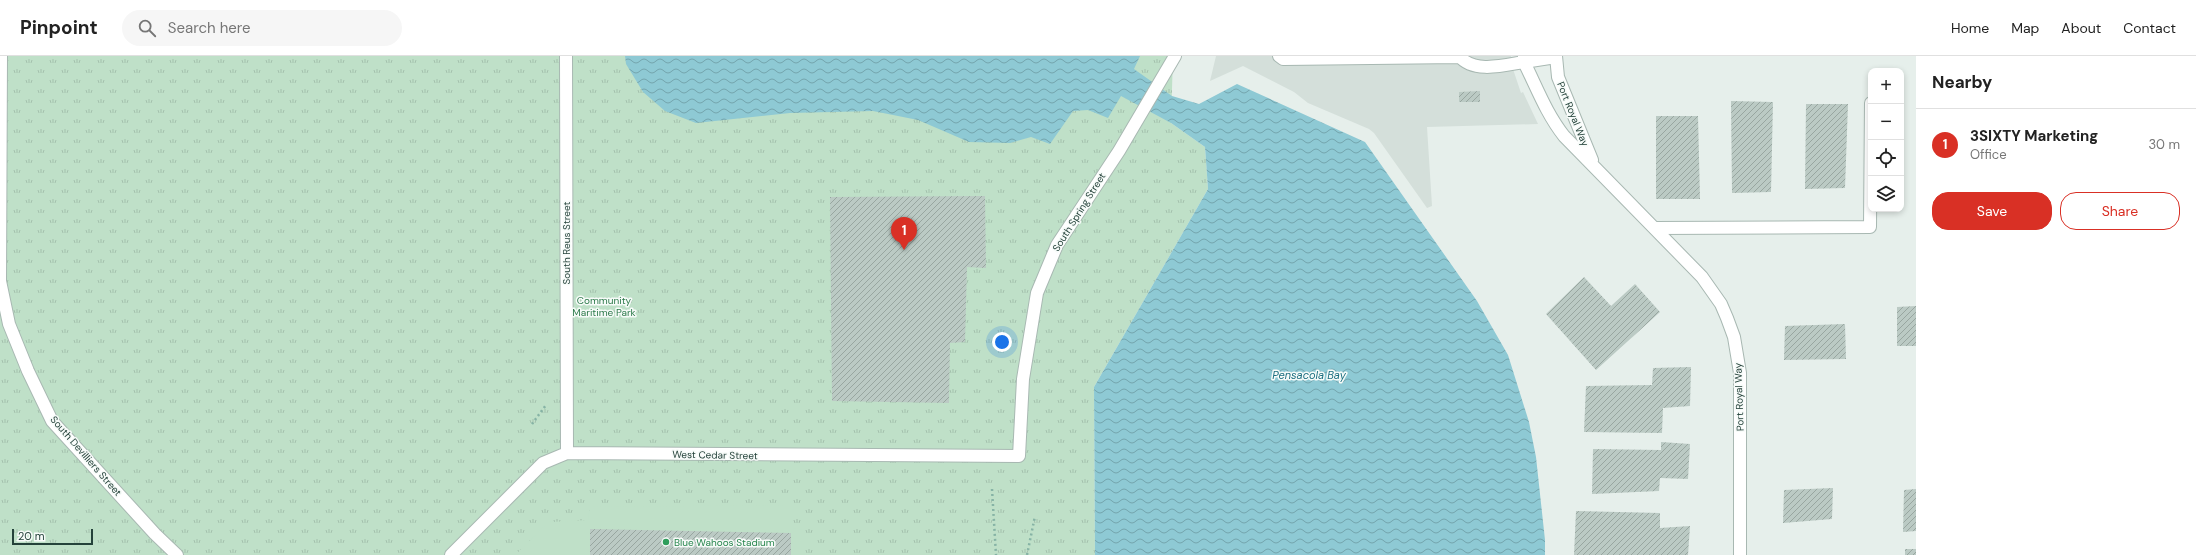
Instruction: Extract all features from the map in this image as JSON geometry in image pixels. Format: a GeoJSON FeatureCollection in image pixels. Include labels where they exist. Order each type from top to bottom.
{"type":"FeatureCollection","features":[{"type":"Feature","properties":{"kind":"street","name":"South Devilliers Street"},"geometry":{"type":"LineString","coordinates":[[1,56],[0,281],[9,324],[28,371],[52,421],[155,534],[177,555]]}},
{"type":"Feature","properties":{"kind":"street","name":"South Reus Street"},"geometry":{"type":"LineString","coordinates":[[566,56],[567,453]]}},
{"type":"Feature","properties":{"kind":"street","name":"South Spring Street"},"geometry":{"type":"LineString","coordinates":[[1020,456],[1023,380],[1037,293],[1057,245],[1119,151],[1175,56]]}},
{"type":"Feature","properties":{"kind":"street"},"geometry":{"type":"LineString","coordinates":[[1279,56],[1283,58],[1459,57],[1473,64],[1491,68],[1524,59],[1556,57]]}},
{"type":"Feature","properties":{"kind":"street","name":"Port Royal Way"},"geometry":{"type":"LineString","coordinates":[[1556,57],[1558,76],[1585,153]]}},
{"type":"Feature","properties":{"kind":"street","name":"Port Royal Way"},"geometry":{"type":"LineString","coordinates":[[1524,59],[1551,118],[1564,136],[1585,153],[1598,170],[1692,266],[1711,289],[1727,318],[1734,337],[1740,373],[1740,555]]}},
{"type":"Feature","properties":{"kind":"street"},"geometry":{"type":"LineString","coordinates":[[1655,228],[1870,227],[1871,140]]}},
{"type":"Feature","properties":{"kind":"street","name":"West Cedar Street"},"geometry":{"type":"LineString","coordinates":[[450,555],[543,463],[567,453],[1020,456]]}},
{"type":"Feature","properties":{"kind":"path"},"geometry":{"type":"LineString","coordinates":[[532,424],[546,404],[546,397]]}},
{"type":"Feature","properties":{"kind":"path"},"geometry":{"type":"LineString","coordinates":[[992,489],[996,555]]}},
{"type":"Feature","properties":{"kind":"path"},"geometry":{"type":"LineString","coordinates":[[1027,555],[1035,516]]}},
{"type":"Feature","properties":{"kind":"shaded area"},"geometry":{"type":"Polygon","coordinates":[[[1216,56],[1511,56],[1511,63],[1521,93],[1523,92],[1538,124],[1427,127],[1432,206],[1427,208],[1374,133],[1369,129],[1308,103],[1294,92],[1243,66],[1210,81],[1216,56]]]}},
{"type":"Feature","properties":{"kind":"green space","name":"Community Maritime Park"},"geometry":{"type":"Polygon","coordinates":[[[0,56],[1173,56],[1171,123],[1205,147],[1208,189],[1094,387],[1095,555],[0,555],[0,56]]]}},
{"type":"Feature","properties":{"kind":"green space","name":"Blue Wahoos Stadium"},"geometry":{"type":"Polygon","coordinates":[[[792,505],[792,528],[804,530],[804,555],[515,555],[549,522],[588,520],[590,507],[792,505]]]}},
{"type":"Feature","properties":{"kind":"water","name":"Pensacola Bay"},"geometry":{"type":"Polygon","coordinates":[[[625,56],[1140,56],[1134,69],[1172,96],[1199,104],[1237,84],[1365,142],[1477,301],[1508,355],[1529,422],[1536,457],[1545,540],[1545,555],[1095,555],[1094,387],[1208,189],[1205,147],[1171,123],[1121,96],[1108,118],[1088,110],[1073,111],[1050,144],[1031,137],[1010,143],[969,142],[918,120],[873,111],[790,113],[696,123],[665,111],[643,92],[626,64],[625,56]]]}},
{"type":"Feature","properties":{"kind":"building"},"geometry":{"type":"Polygon","coordinates":[[[1480,91],[1480,102],[1459,102],[1459,92],[1480,91]]]}},
{"type":"Feature","properties":{"kind":"building"},"geometry":{"type":"Polygon","coordinates":[[[1731,101],[1773,102],[1771,192],[1732,193],[1731,101]]]}},
{"type":"Feature","properties":{"kind":"building"},"geometry":{"type":"Polygon","coordinates":[[[1806,104],[1848,104],[1845,188],[1805,189],[1806,104]]]}},
{"type":"Feature","properties":{"kind":"building"},"geometry":{"type":"Polygon","coordinates":[[[1656,116],[1698,116],[1700,199],[1656,199],[1656,116]]]}},
{"type":"Feature","properties":{"kind":"building"},"geometry":{"type":"Polygon","coordinates":[[[985,196],[986,268],[967,267],[965,342],[950,343],[949,403],[832,401],[830,197],[985,196]]]}},
{"type":"Feature","properties":{"kind":"building"},"geometry":{"type":"Polygon","coordinates":[[[1584,277],[1611,306],[1635,284],[1660,312],[1596,370],[1546,314],[1584,277]]]}},
{"type":"Feature","properties":{"kind":"building"},"geometry":{"type":"Polygon","coordinates":[[[1916,306],[1916,346],[1897,346],[1897,307],[1916,306]]]}},
{"type":"Feature","properties":{"kind":"building"},"geometry":{"type":"Polygon","coordinates":[[[1845,324],[1846,359],[1784,360],[1785,326],[1845,324]]]}},
{"type":"Feature","properties":{"kind":"building"},"geometry":{"type":"Polygon","coordinates":[[[1691,367],[1690,406],[1663,408],[1662,433],[1584,432],[1586,386],[1652,385],[1653,368],[1691,367]]]}},
{"type":"Feature","properties":{"kind":"building"},"geometry":{"type":"Polygon","coordinates":[[[1661,442],[1690,444],[1688,479],[1660,478],[1659,491],[1592,494],[1593,449],[1661,450],[1661,442]]]}},
{"type":"Feature","properties":{"kind":"building"},"geometry":{"type":"Polygon","coordinates":[[[1833,488],[1832,519],[1783,523],[1784,490],[1833,488]]]}},
{"type":"Feature","properties":{"kind":"building"},"geometry":{"type":"Polygon","coordinates":[[[1916,489],[1916,531],[1903,532],[1904,490],[1916,489]]]}},
{"type":"Feature","properties":{"kind":"building"},"geometry":{"type":"Polygon","coordinates":[[[1576,511],[1660,513],[1660,528],[1690,526],[1688,555],[1574,555],[1576,511]]]}},
{"type":"Feature","properties":{"kind":"building"},"geometry":{"type":"Polygon","coordinates":[[[590,529],[791,533],[791,555],[590,555],[590,529]]]}},
{"type":"Feature","properties":{"kind":"building"},"geometry":{"type":"Polygon","coordinates":[[[1905,549],[1916,549],[1916,555],[1905,555],[1905,549]]]}},
{"type":"Feature","properties":{"kind":"place","name":"3SIXTY Marketing"},"geometry":{"type":"Point","coordinates":[904,250]}},
{"type":"Feature","properties":{"kind":"place","name":"Blue Wahoos Stadium"},"geometry":{"type":"Point","coordinates":[666,542]}}]}
